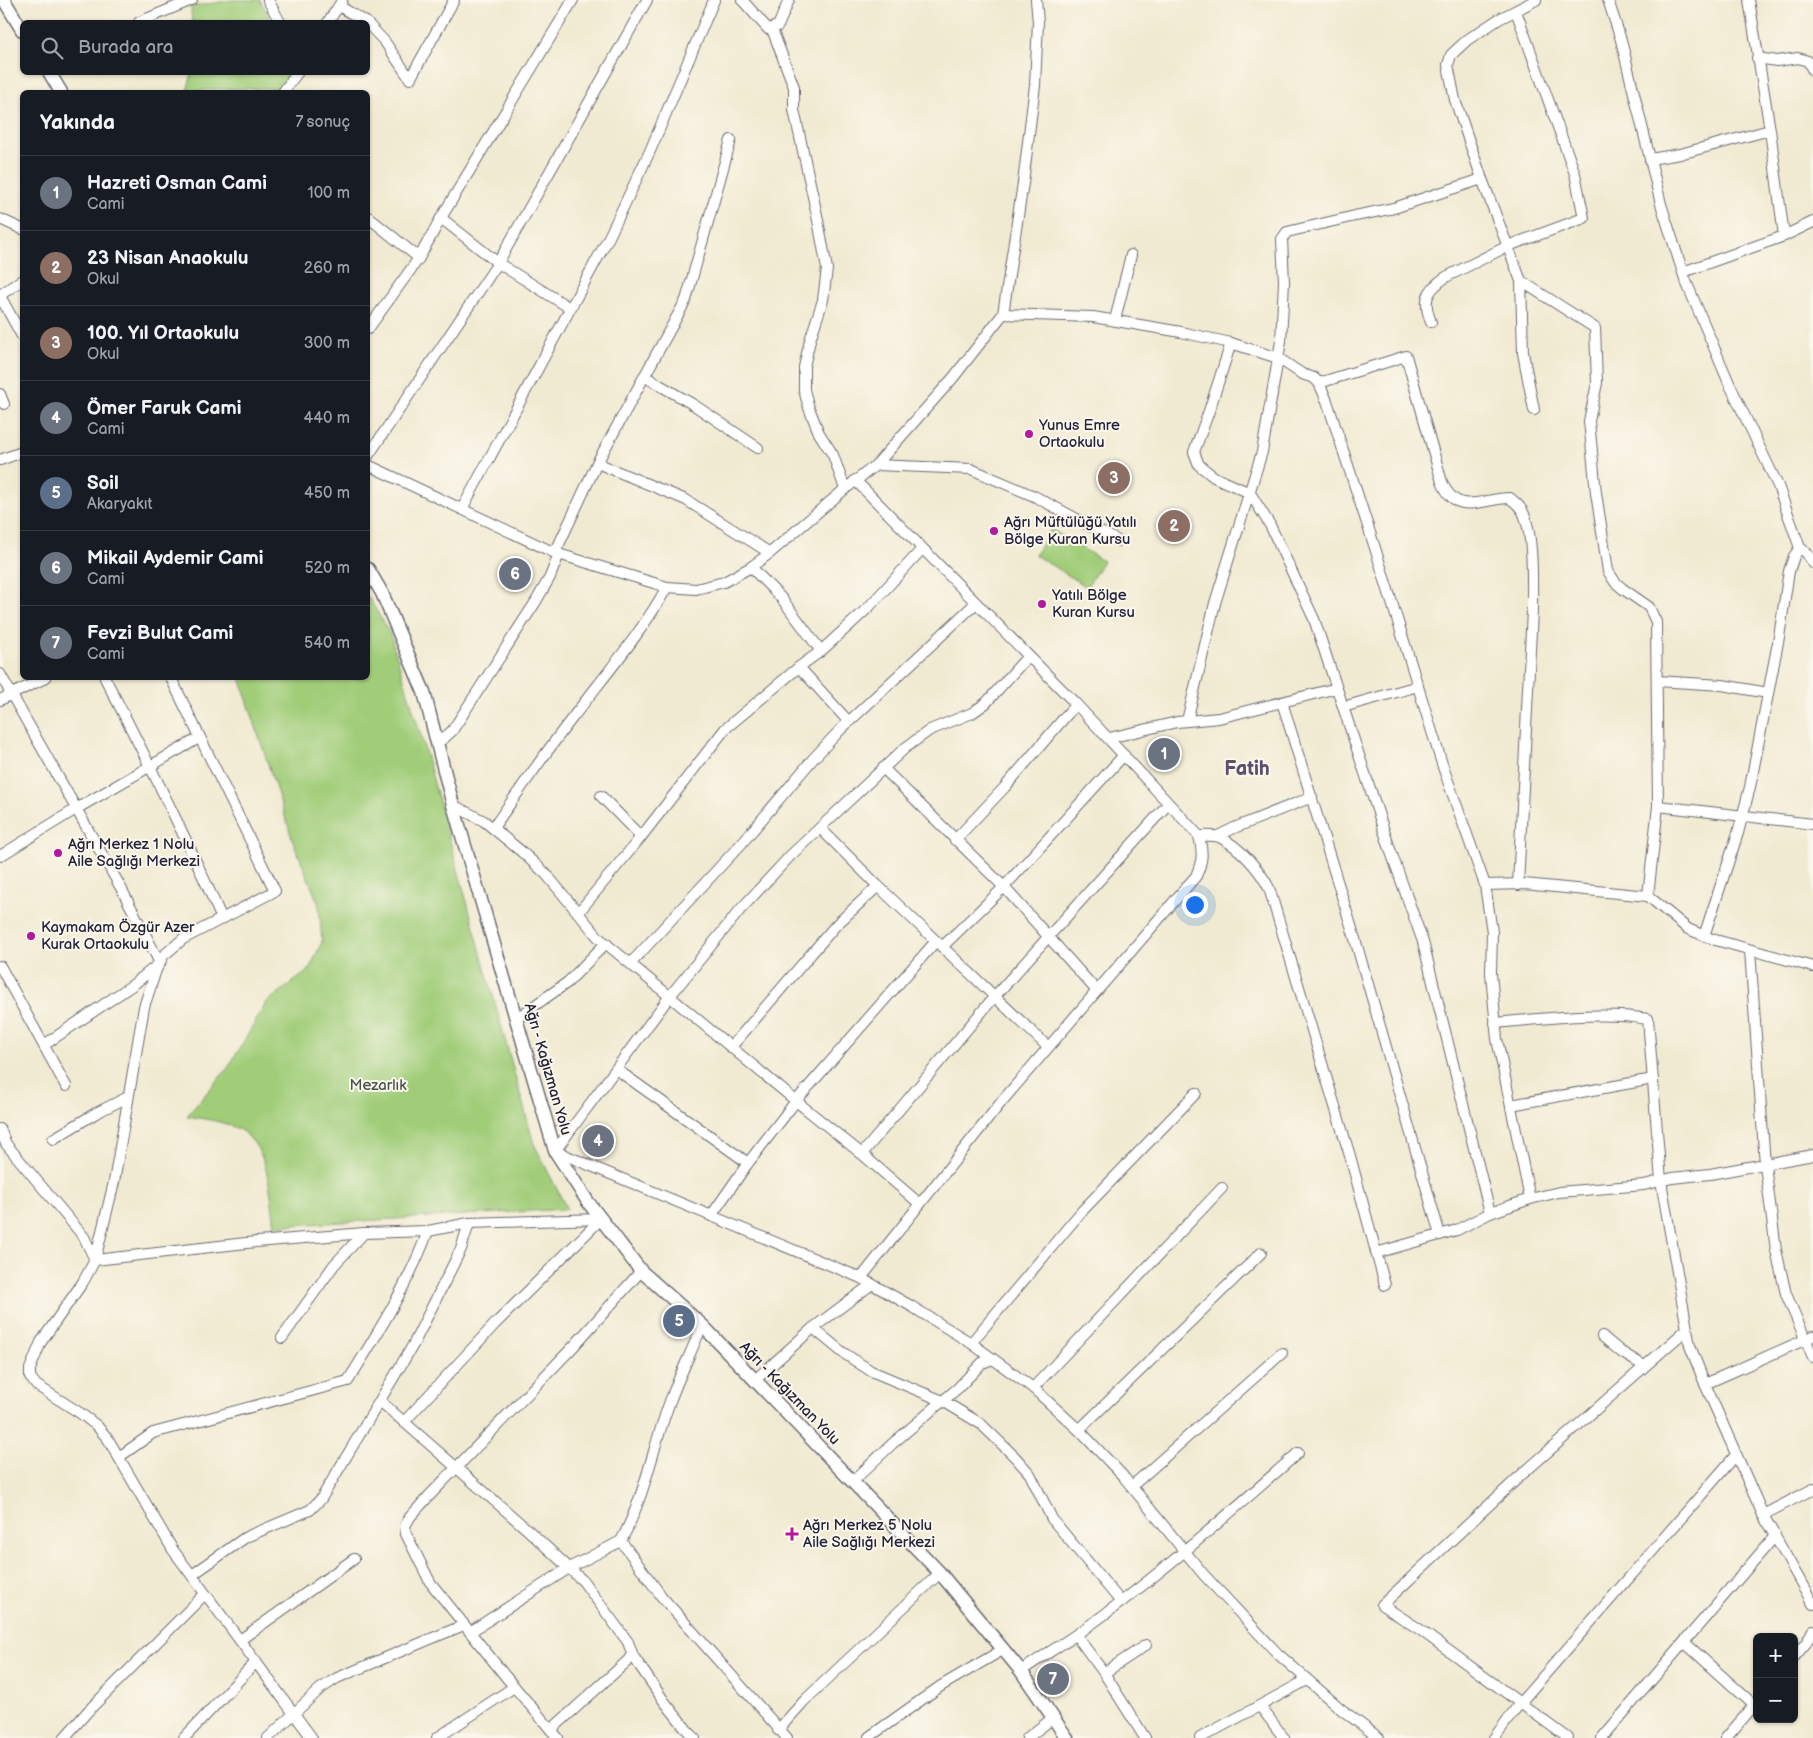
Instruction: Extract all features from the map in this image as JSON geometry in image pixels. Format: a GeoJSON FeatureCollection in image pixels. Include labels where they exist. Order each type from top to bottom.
{"type":"FeatureCollection","features":[{"type":"Feature","properties":{"kind":"main road"},"geometry":{"type":"LineString","coordinates":[[4,0],[20,27]]}},
{"type":"Feature","properties":{"kind":"main road"},"geometry":{"type":"LineString","coordinates":[[51,75],[60,90]]}},
{"type":"Feature","properties":{"kind":"main road","name":"Ağrı - Kağızman Yolu"},"geometry":{"type":"LineString","coordinates":[[370,572],[382,593],[424,692],[452,805],[517,1018],[555,1151],[600,1219],[641,1271],[702,1325],[940,1574],[1021,1670],[1066,1738]]}},
{"type":"Feature","properties":{"kind":"street"},"geometry":{"type":"LineString","coordinates":[[144,20],[192,0]]}},
{"type":"Feature","properties":{"kind":"street"},"geometry":{"type":"LineString","coordinates":[[268,0],[279,20]]}},
{"type":"Feature","properties":{"kind":"street"},"geometry":{"type":"LineString","coordinates":[[370,326],[418,258],[573,0]]}},
{"type":"Feature","properties":{"kind":"street"},"geometry":{"type":"LineString","coordinates":[[370,453],[498,264],[646,0]]}},
{"type":"Feature","properties":{"kind":"street"},"geometry":{"type":"LineString","coordinates":[[462,509],[608,237],[646,160],[714,0]]}},
{"type":"Feature","properties":{"kind":"street"},"geometry":{"type":"LineString","coordinates":[[742,0],[768,29],[778,26],[789,0]]}},
{"type":"Feature","properties":{"kind":"street"},"geometry":{"type":"LineString","coordinates":[[370,466],[557,554],[667,587],[696,589],[724,582],[751,567],[855,480],[876,465],[954,378],[1003,314],[1023,183],[1035,85],[1038,22],[1036,0]]}},
{"type":"Feature","properties":{"kind":"street"},"geometry":{"type":"LineString","coordinates":[[1534,410],[1523,353],[1521,281],[1482,179],[1455,100],[1448,65],[1451,55],[1467,40],[1536,0]]}},
{"type":"Feature","properties":{"kind":"street"},"geometry":{"type":"LineString","coordinates":[[1608,0],[1621,40],[1661,204],[1683,272],[1729,383],[1778,486],[1800,548],[1806,552],[1813,563]]}},
{"type":"Feature","properties":{"kind":"street"},"geometry":{"type":"LineString","coordinates":[[1749,0],[1770,130],[1784,236]]}},
{"type":"Feature","properties":{"kind":"street"},"geometry":{"type":"LineString","coordinates":[[370,26],[385,42],[410,79],[451,1]]}},
{"type":"Feature","properties":{"kind":"street"},"geometry":{"type":"LineString","coordinates":[[329,20],[340,3],[363,20]]}},
{"type":"Feature","properties":{"kind":"street"},"geometry":{"type":"LineString","coordinates":[[1431,322],[1427,313],[1426,302],[1428,294],[1437,283],[1508,246],[1584,218],[1575,174],[1516,10]]}},
{"type":"Feature","properties":{"kind":"street"},"geometry":{"type":"LineString","coordinates":[[772,29],[794,87],[794,110],[827,269],[823,300],[810,340],[804,367],[804,390],[809,408],[820,433],[833,455],[844,489]]}},
{"type":"Feature","properties":{"kind":"street"},"geometry":{"type":"LineString","coordinates":[[1757,58],[1777,61],[1798,58],[1808,61],[1813,71]]}},
{"type":"Feature","properties":{"kind":"street"},"geometry":{"type":"LineString","coordinates":[[284,90],[296,75]]}},
{"type":"Feature","properties":{"kind":"street"},"geometry":{"type":"LineString","coordinates":[[1650,159],[1680,154],[1770,130]]}},
{"type":"Feature","properties":{"kind":"street"},"geometry":{"type":"LineString","coordinates":[[436,741],[443,739],[452,731],[550,577],[557,554],[597,464],[686,300],[731,140]]}},
{"type":"Feature","properties":{"kind":"street"},"geometry":{"type":"LineString","coordinates":[[1187,721],[1215,603],[1262,452],[1278,358],[1283,311],[1282,239],[1287,232],[1394,208],[1482,179]]}},
{"type":"Feature","properties":{"kind":"street"},"geometry":{"type":"LineString","coordinates":[[0,218],[20,229]]}},
{"type":"Feature","properties":{"kind":"street"},"geometry":{"type":"LineString","coordinates":[[441,218],[498,264],[570,308]]}},
{"type":"Feature","properties":{"kind":"street"},"geometry":{"type":"LineString","coordinates":[[370,219],[418,258]]}},
{"type":"Feature","properties":{"kind":"street"},"geometry":{"type":"LineString","coordinates":[[1683,272],[1784,236],[1813,222]]}},
{"type":"Feature","properties":{"kind":"street"},"geometry":{"type":"LineString","coordinates":[[1115,320],[1131,255]]}},
{"type":"Feature","properties":{"kind":"street"},"geometry":{"type":"LineString","coordinates":[[20,281],[0,295],[20,332]]}},
{"type":"Feature","properties":{"kind":"street"},"geometry":{"type":"LineString","coordinates":[[1521,281],[1595,328],[1597,383],[1589,421],[1596,492],[1608,572],[1623,589],[1650,607],[1656,622],[1658,806],[1648,896]]}},
{"type":"Feature","properties":{"kind":"street"},"geometry":{"type":"LineString","coordinates":[[1003,314],[1093,316],[1181,332],[1231,343],[1278,358],[1302,374],[1314,378],[1319,383],[1327,401],[1443,766],[1485,885],[1492,932],[1491,973],[1495,1023],[1530,1199]]}},
{"type":"Feature","properties":{"kind":"street"},"geometry":{"type":"LineString","coordinates":[[1231,343],[1194,452],[1199,464],[1214,477],[1250,492],[1270,526],[1314,619],[1423,942],[1490,1213]]}},
{"type":"Feature","properties":{"kind":"street"},"geometry":{"type":"LineString","coordinates":[[1319,383],[1406,356],[1447,494],[1455,501],[1464,504],[1510,498],[1524,513],[1528,528],[1532,570],[1532,611],[1518,884]]}},
{"type":"Feature","properties":{"kind":"street"},"geometry":{"type":"LineString","coordinates":[[644,376],[758,448]]}},
{"type":"Feature","properties":{"kind":"street"},"geometry":{"type":"LineString","coordinates":[[0,394],[4,404]]}},
{"type":"Feature","properties":{"kind":"street"},"geometry":{"type":"LineString","coordinates":[[0,460],[20,453]]}},
{"type":"Feature","properties":{"kind":"street"},"geometry":{"type":"LineString","coordinates":[[597,464],[686,500],[770,553]]}},
{"type":"Feature","properties":{"kind":"street"},"geometry":{"type":"LineString","coordinates":[[876,465],[971,469],[1034,496],[1118,541]]}},
{"type":"Feature","properties":{"kind":"street"},"geometry":{"type":"LineString","coordinates":[[855,480],[1109,738],[1199,836],[1202,851],[1201,864],[1196,876],[1048,1047],[861,1278]]}},
{"type":"Feature","properties":{"kind":"street"},"geometry":{"type":"LineString","coordinates":[[1704,936],[1750,787],[1789,571],[1794,556],[1800,548]]}},
{"type":"Feature","properties":{"kind":"street"},"geometry":{"type":"LineString","coordinates":[[578,913],[725,729],[821,651],[868,608],[922,549]]}},
{"type":"Feature","properties":{"kind":"street"},"geometry":{"type":"LineString","coordinates":[[751,567],[782,600],[821,651]]}},
{"type":"Feature","properties":{"kind":"street"},"geometry":{"type":"LineString","coordinates":[[492,828],[562,731],[649,617],[667,587]]}},
{"type":"Feature","properties":{"kind":"street"},"geometry":{"type":"LineString","coordinates":[[631,963],[742,843],[812,760],[849,722],[976,603]]}},
{"type":"Feature","properties":{"kind":"street"},"geometry":{"type":"LineString","coordinates":[[1028,656],[979,708],[965,717],[930,730],[905,748],[791,855],[740,910],[670,996],[555,1151],[861,1278],[972,1343],[1033,1388],[1079,1430],[1132,1486],[1204,1575],[1278,1654],[1341,1709],[1379,1738]]}},
{"type":"Feature","properties":{"kind":"street"},"geometry":{"type":"LineString","coordinates":[[799,667],[849,722]]}},
{"type":"Feature","properties":{"kind":"street"},"geometry":{"type":"LineString","coordinates":[[0,674],[160,963]]}},
{"type":"Feature","properties":{"kind":"street"},"geometry":{"type":"LineString","coordinates":[[0,700],[41,680]]}},
{"type":"Feature","properties":{"kind":"street"},"geometry":{"type":"LineString","coordinates":[[106,680],[172,808],[222,919]]}},
{"type":"Feature","properties":{"kind":"street"},"geometry":{"type":"LineString","coordinates":[[172,680],[275,891],[183,940],[163,956],[144,1007],[114,1182],[96,1260],[41,1342],[30,1369],[30,1377],[36,1385],[97,1426],[108,1439],[173,1550],[312,1738]]}},
{"type":"Feature","properties":{"kind":"street"},"geometry":{"type":"LineString","coordinates":[[1657,681],[1722,685],[1768,693]]}},
{"type":"Feature","properties":{"kind":"street"},"geometry":{"type":"LineString","coordinates":[[1343,707],[1418,686]]}},
{"type":"Feature","properties":{"kind":"street"},"geometry":{"type":"LineString","coordinates":[[1109,738],[1187,721],[1219,718],[1337,688]]}},
{"type":"Feature","properties":{"kind":"street"},"geometry":{"type":"LineString","coordinates":[[1282,702],[1353,932],[1440,1235]]}},
{"type":"Feature","properties":{"kind":"street"},"geometry":{"type":"LineString","coordinates":[[955,840],[1005,787],[1076,704]]}},
{"type":"Feature","properties":{"kind":"street"},"geometry":{"type":"LineString","coordinates":[[0,856],[76,809],[199,738]]}},
{"type":"Feature","properties":{"kind":"street"},"geometry":{"type":"LineString","coordinates":[[711,1216],[748,1163],[796,1101],[939,944],[1004,888],[1124,755]]}},
{"type":"Feature","properties":{"kind":"street"},"geometry":{"type":"LineString","coordinates":[[883,768],[1004,888],[1096,990]]}},
{"type":"Feature","properties":{"kind":"street"},"geometry":{"type":"LineString","coordinates":[[601,796],[640,837]]}},
{"type":"Feature","properties":{"kind":"street"},"geometry":{"type":"LineString","coordinates":[[1199,836],[1218,836],[1312,797]]}},
{"type":"Feature","properties":{"kind":"street"},"geometry":{"type":"LineString","coordinates":[[862,1154],[995,996],[1168,804]]}},
{"type":"Feature","properties":{"kind":"street"},"geometry":{"type":"LineString","coordinates":[[452,805],[484,821],[546,874],[606,943],[920,1204]]}},
{"type":"Feature","properties":{"kind":"street"},"geometry":{"type":"LineString","coordinates":[[1658,806],[1813,824]]}},
{"type":"Feature","properties":{"kind":"street"},"geometry":{"type":"LineString","coordinates":[[820,828],[878,886],[1048,1047]]}},
{"type":"Feature","properties":{"kind":"street"},"geometry":{"type":"LineString","coordinates":[[1218,836],[1242,853],[1262,874],[1269,888],[1350,1156],[1385,1285]]}},
{"type":"Feature","properties":{"kind":"street"},"geometry":{"type":"LineString","coordinates":[[1485,885],[1518,884],[1648,896],[1688,929],[1704,936],[1813,967]]}},
{"type":"Feature","properties":{"kind":"street"},"geometry":{"type":"LineString","coordinates":[[731,1047],[836,925],[878,886]]}},
{"type":"Feature","properties":{"kind":"street"},"geometry":{"type":"LineString","coordinates":[[517,1018],[568,982],[606,943]]}},
{"type":"Feature","properties":{"kind":"street"},"geometry":{"type":"LineString","coordinates":[[1750,950],[1770,1211],[1780,1273],[1786,1294],[1809,1338],[1813,1357]]}},
{"type":"Feature","properties":{"kind":"street"},"geometry":{"type":"LineString","coordinates":[[44,1045],[134,984],[160,963]]}},
{"type":"Feature","properties":{"kind":"street"},"geometry":{"type":"LineString","coordinates":[[0,966],[66,1086]]}},
{"type":"Feature","properties":{"kind":"street"},"geometry":{"type":"LineString","coordinates":[[1495,1023],[1576,1017],[1632,1016],[1648,1019],[1661,1181],[1690,1346],[1763,1515],[1813,1604]]}},
{"type":"Feature","properties":{"kind":"street"},"geometry":{"type":"LineString","coordinates":[[616,1069],[748,1163]]}},
{"type":"Feature","properties":{"kind":"street"},"geometry":{"type":"LineString","coordinates":[[1511,1105],[1654,1079]]}},
{"type":"Feature","properties":{"kind":"street"},"geometry":{"type":"LineString","coordinates":[[972,1343],[1081,1212],[1196,1093]]}},
{"type":"Feature","properties":{"kind":"street"},"geometry":{"type":"LineString","coordinates":[[53,1139],[96,1113],[128,1097]]}},
{"type":"Feature","properties":{"kind":"street"},"geometry":{"type":"LineString","coordinates":[[0,1129],[6,1144],[84,1237],[96,1260]]}},
{"type":"Feature","properties":{"kind":"street"},"geometry":{"type":"LineString","coordinates":[[1376,1253],[1457,1230],[1490,1213],[1530,1199],[1558,1192],[1644,1185],[1813,1155]]}},
{"type":"Feature","properties":{"kind":"street"},"geometry":{"type":"LineString","coordinates":[[1033,1388],[1222,1188]]}},
{"type":"Feature","properties":{"kind":"street"},"geometry":{"type":"LineString","coordinates":[[96,1260],[246,1242],[364,1233],[428,1231],[469,1223],[600,1219]]}},
{"type":"Feature","properties":{"kind":"street"},"geometry":{"type":"LineString","coordinates":[[404,1422],[495,1324],[600,1219]]}},
{"type":"Feature","properties":{"kind":"street"},"geometry":{"type":"LineString","coordinates":[[192,1575],[246,1536],[310,1510],[321,1499],[413,1345],[461,1249],[469,1223]]}},
{"type":"Feature","properties":{"kind":"street"},"geometry":{"type":"LineString","coordinates":[[119,1457],[153,1432],[348,1381],[407,1277],[421,1250],[428,1231]]}},
{"type":"Feature","properties":{"kind":"street"},"geometry":{"type":"LineString","coordinates":[[282,1338],[334,1265],[364,1233]]}},
{"type":"Feature","properties":{"kind":"street"},"geometry":{"type":"LineString","coordinates":[[1079,1430],[1262,1253]]}},
{"type":"Feature","properties":{"kind":"street"},"geometry":{"type":"LineString","coordinates":[[633,1656],[555,1734],[514,1687],[430,1582],[406,1534],[405,1526],[410,1517],[573,1347],[641,1271]]}},
{"type":"Feature","properties":{"kind":"street"},"geometry":{"type":"LineString","coordinates":[[755,1380],[813,1328],[872,1284]]}},
{"type":"Feature","properties":{"kind":"street"},"geometry":{"type":"LineString","coordinates":[[268,1738],[320,1689],[337,1678],[467,1628],[569,1568],[621,1541],[633,1519],[672,1396],[702,1325]]}},
{"type":"Feature","properties":{"kind":"street"},"geometry":{"type":"LineString","coordinates":[[813,1328],[842,1352],[871,1371],[943,1401],[981,1424],[1016,1457],[1033,1480],[1052,1519],[1121,1602]]}},
{"type":"Feature","properties":{"kind":"street"},"geometry":{"type":"LineString","coordinates":[[1568,1738],[1419,1629],[1382,1605],[1518,1478],[1686,1330]]}},
{"type":"Feature","properties":{"kind":"street"},"geometry":{"type":"LineString","coordinates":[[1602,1336],[1644,1366]]}},
{"type":"Feature","properties":{"kind":"street"},"geometry":{"type":"LineString","coordinates":[[1705,1384],[1809,1338]]}},
{"type":"Feature","properties":{"kind":"street"},"geometry":{"type":"LineString","coordinates":[[1132,1486],[1282,1353]]}},
{"type":"Feature","properties":{"kind":"street"},"geometry":{"type":"LineString","coordinates":[[852,1482],[892,1444],[943,1401],[982,1363],[993,1359]]}},
{"type":"Feature","properties":{"kind":"street"},"geometry":{"type":"LineString","coordinates":[[380,1401],[583,1581],[628,1642],[633,1656],[664,1701],[687,1730],[696,1738]]}},
{"type":"Feature","properties":{"kind":"street"},"geometry":{"type":"LineString","coordinates":[[1021,1670],[1076,1635],[1185,1552],[1298,1453]]}},
{"type":"Feature","properties":{"kind":"street"},"geometry":{"type":"LineString","coordinates":[[1494,1738],[1520,1703],[1736,1455]]}},
{"type":"Feature","properties":{"kind":"street"},"geometry":{"type":"LineString","coordinates":[[1763,1515],[1813,1489]]}},
{"type":"Feature","properties":{"kind":"street"},"geometry":{"type":"LineString","coordinates":[[1602,1738],[1775,1536]]}},
{"type":"Feature","properties":{"kind":"street"},"geometry":{"type":"LineString","coordinates":[[621,1541],[662,1597],[787,1738]]}},
{"type":"Feature","properties":{"kind":"street"},"geometry":{"type":"LineString","coordinates":[[240,1640],[354,1559]]}},
{"type":"Feature","properties":{"kind":"street"},"geometry":{"type":"LineString","coordinates":[[778,1730],[805,1700],[940,1574]]}},
{"type":"Feature","properties":{"kind":"street"},"geometry":{"type":"LineString","coordinates":[[64,1738],[89,1710],[205,1594]]}},
{"type":"Feature","properties":{"kind":"street"},"geometry":{"type":"LineString","coordinates":[[1798,1652],[1813,1630]]}},
{"type":"Feature","properties":{"kind":"street"},"geometry":{"type":"LineString","coordinates":[[1076,1635],[1104,1673],[1145,1738]]}},
{"type":"Feature","properties":{"kind":"street"},"geometry":{"type":"LineString","coordinates":[[1684,1642],[1753,1702]]}},
{"type":"Feature","properties":{"kind":"street"},"geometry":{"type":"LineString","coordinates":[[1104,1673],[1146,1645]]}},
{"type":"Feature","properties":{"kind":"street"},"geometry":{"type":"LineString","coordinates":[[869,1737],[941,1686],[1004,1649]]}},
{"type":"Feature","properties":{"kind":"street"},"geometry":{"type":"LineString","coordinates":[[184,1738],[256,1662]]}},
{"type":"Feature","properties":{"kind":"street"},"geometry":{"type":"LineString","coordinates":[[1200,1738],[1307,1680]]}},
{"type":"Feature","properties":{"kind":"street"},"geometry":{"type":"LineString","coordinates":[[437,1738],[514,1687]]}},
{"type":"Feature","properties":{"kind":"street"},"geometry":{"type":"LineString","coordinates":[[1260,1706],[1284,1738]]}},
{"type":"Feature","properties":{"kind":"street"},"geometry":{"type":"LineString","coordinates":[[1726,1738],[1753,1706]]}},
{"type":"Feature","properties":{"kind":"street"},"geometry":{"type":"LineString","coordinates":[[1027,1738],[1053,1718]]}},
{"type":"Feature","properties":{"kind":"green space"},"geometry":{"type":"Polygon","coordinates":[[[232,0],[260,0],[271,20],[192,20],[191,9],[197,6],[232,0]]]}},
{"type":"Feature","properties":{"kind":"green space"},"geometry":{"type":"Polygon","coordinates":[[[191,75],[290,75],[280,88],[188,90],[191,75]]]}},
{"type":"Feature","properties":{"kind":"green space"},"geometry":{"type":"Polygon","coordinates":[[[1051,529],[1103,561],[1087,587],[1035,555],[1051,529]]]}},
{"type":"Feature","properties":{"kind":"green space","name":"Mezarlık"},"geometry":{"type":"Polygon","coordinates":[[[370,599],[390,634],[421,736],[534,1144],[567,1209],[275,1226],[267,1173],[263,1160],[250,1138],[240,1130],[227,1124],[187,1116],[228,1068],[267,1002],[309,970],[322,942],[319,905],[293,841],[241,680],[370,680],[370,599]]]}},
{"type":"Feature","properties":{"kind":"place","name":"Yunus Emre Ortaokulu"},"geometry":{"type":"Point","coordinates":[1029,434]}},
{"type":"Feature","properties":{"kind":"place","name":"100. Yıl Ortaokulu"},"geometry":{"type":"Point","coordinates":[1114,478]}},
{"type":"Feature","properties":{"kind":"place","name":"23 Nisan Anaokulu"},"geometry":{"type":"Point","coordinates":[1174,526]}},
{"type":"Feature","properties":{"kind":"place","name":"Ağrı Müftülüğü Yatılı Bölge Kuran Kursu"},"geometry":{"type":"Point","coordinates":[994,531]}},
{"type":"Feature","properties":{"kind":"place","name":"Mikail Aydemir Cami"},"geometry":{"type":"Point","coordinates":[515,574]}},
{"type":"Feature","properties":{"kind":"place","name":"Yatılı Bölge Kuran Kursu"},"geometry":{"type":"Point","coordinates":[1042,604]}},
{"type":"Feature","properties":{"kind":"place","name":"Hazreti Osman Cami"},"geometry":{"type":"Point","coordinates":[1164,754]}},
{"type":"Feature","properties":{"kind":"place","name":"Ağrı Merkez 1 Nolu Aile Sağlığı Merkezi"},"geometry":{"type":"Point","coordinates":[58,853]}},
{"type":"Feature","properties":{"kind":"place","name":"Kaymakam Özgür Azer Kurak Ortaokulu"},"geometry":{"type":"Point","coordinates":[31,936]}},
{"type":"Feature","properties":{"kind":"place","name":"Ömer Faruk Cami"},"geometry":{"type":"Point","coordinates":[598,1141]}},
{"type":"Feature","properties":{"kind":"place","name":"Soil"},"geometry":{"type":"Point","coordinates":[679,1321]}},
{"type":"Feature","properties":{"kind":"place","name":"Ağrı Merkez 5 Nolu Aile Sağlığı Merkezi"},"geometry":{"type":"Point","coordinates":[792,1534]}},
{"type":"Feature","properties":{"kind":"place","name":"Fevzi Bulut Cami"},"geometry":{"type":"Point","coordinates":[1053,1679]}},
{"type":"Feature","properties":{"kind":"district","name":"Fatih"},"geometry":{"type":"Point","coordinates":[1247,768]}}]}
